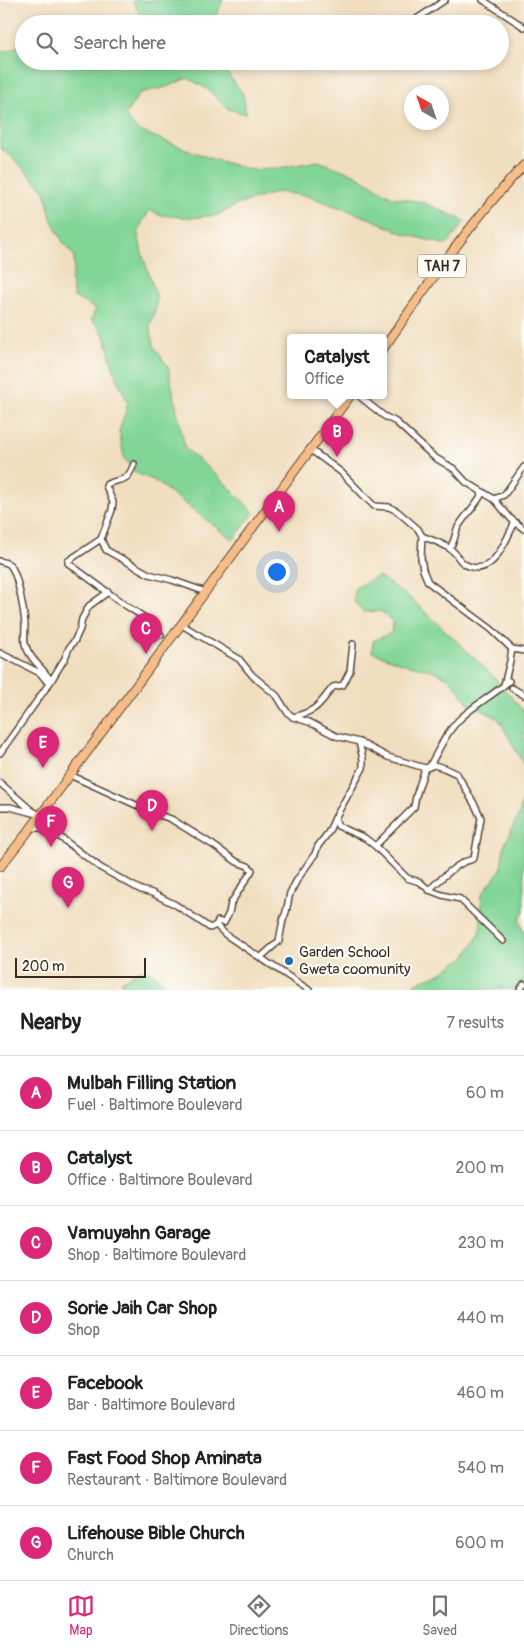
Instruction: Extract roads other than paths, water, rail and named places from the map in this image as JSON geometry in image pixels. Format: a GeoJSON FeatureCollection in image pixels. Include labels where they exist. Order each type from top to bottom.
{"type":"FeatureCollection","features":[{"type":"Feature","properties":{"kind":"highway","name":"TAH 7"},"geometry":{"type":"LineString","coordinates":[[387,343],[437,271],[504,186],[524,164]]}},
{"type":"Feature","properties":{"kind":"highway"},"geometry":{"type":"LineString","coordinates":[[0,867],[32,828],[348,399]]}},
{"type":"Feature","properties":{"kind":"street"},"geometry":{"type":"LineString","coordinates":[[422,15],[445,0]]}},
{"type":"Feature","properties":{"kind":"street"},"geometry":{"type":"LineString","coordinates":[[483,0],[506,15]]}},
{"type":"Feature","properties":{"kind":"street"},"geometry":{"type":"LineString","coordinates":[[509,17],[524,27]]}},
{"type":"Feature","properties":{"kind":"street"},"geometry":{"type":"LineString","coordinates":[[363,399],[384,416],[396,422],[434,457],[454,469],[466,482],[494,499],[524,529]]}},
{"type":"Feature","properties":{"kind":"street"},"geometry":{"type":"LineString","coordinates":[[311,450],[341,472],[374,506],[390,507],[418,529],[422,536],[421,558],[423,570],[428,582],[491,629],[512,649],[524,651]]}},
{"type":"Feature","properties":{"kind":"street"},"geometry":{"type":"LineString","coordinates":[[134,464],[129,476],[106,486],[113,502],[112,510],[101,539],[68,561],[68,563],[127,606],[144,616],[154,624],[161,635]]}},
{"type":"Feature","properties":{"kind":"street"},"geometry":{"type":"LineString","coordinates":[[494,499],[504,495],[524,467]]}},
{"type":"Feature","properties":{"kind":"street"},"geometry":{"type":"LineString","coordinates":[[450,548],[455,540],[458,529],[474,508],[483,492]]}},
{"type":"Feature","properties":{"kind":"street"},"geometry":{"type":"LineString","coordinates":[[422,536],[450,548],[463,563],[482,568],[490,564],[498,555],[515,522]]}},
{"type":"Feature","properties":{"kind":"street"},"geometry":{"type":"LineString","coordinates":[[101,539],[106,550],[149,574],[206,592]]}},
{"type":"Feature","properties":{"kind":"street"},"geometry":{"type":"LineString","coordinates":[[0,561],[10,564],[17,577],[17,586],[25,623],[25,643],[33,661],[48,675],[50,683]]}},
{"type":"Feature","properties":{"kind":"street"},"geometry":{"type":"LineString","coordinates":[[0,753],[66,658],[89,606],[108,592]]}},
{"type":"Feature","properties":{"kind":"street"},"geometry":{"type":"LineString","coordinates":[[182,625],[239,660],[252,675],[277,696],[287,712],[293,717],[309,722],[336,736],[359,742],[388,757],[427,767],[434,765],[457,774],[481,818],[474,858],[449,872],[429,890]]}},
{"type":"Feature","properties":{"kind":"street"},"geometry":{"type":"LineString","coordinates":[[293,717],[308,713],[320,705],[333,687],[343,685],[350,671],[353,644]]}},
{"type":"Feature","properties":{"kind":"street"},"geometry":{"type":"LineString","coordinates":[[375,846],[414,808],[416,796],[427,767],[460,718],[506,683],[512,649]]}},
{"type":"Feature","properties":{"kind":"street"},"geometry":{"type":"LineString","coordinates":[[0,653],[40,673],[50,683]]}},
{"type":"Feature","properties":{"kind":"street"},"geometry":{"type":"LineString","coordinates":[[512,688],[524,695]]}},
{"type":"Feature","properties":{"kind":"street"},"geometry":{"type":"LineString","coordinates":[[261,957],[279,941],[282,920],[286,912],[290,893],[316,854],[318,846],[328,833],[362,768],[363,759],[359,742]]}},
{"type":"Feature","properties":{"kind":"street"},"geometry":{"type":"LineString","coordinates":[[32,828],[48,828],[101,868],[176,905],[210,928],[218,922],[224,923],[231,903],[252,870],[248,866],[237,862],[171,819],[70,775]]}},
{"type":"Feature","properties":{"kind":"street"},"geometry":{"type":"LineString","coordinates":[[0,783],[40,815]]}},
{"type":"Feature","properties":{"kind":"street"},"geometry":{"type":"LineString","coordinates":[[0,807],[10,807],[40,815]]}},
{"type":"Feature","properties":{"kind":"street"},"geometry":{"type":"LineString","coordinates":[[335,818],[338,826],[365,838],[407,878],[420,882],[429,890],[460,899],[503,941]]}},
{"type":"Feature","properties":{"kind":"street"},"geometry":{"type":"LineString","coordinates":[[216,925],[226,935],[310,990]]}},
{"type":"Feature","properties":{"kind":"street"},"geometry":{"type":"LineString","coordinates":[[520,990],[524,984]]}},
{"type":"Feature","properties":{"kind":"place","name":"Catalyst"},"geometry":{"type":"Point","coordinates":[337,457]}},
{"type":"Feature","properties":{"kind":"place","name":"Mulbah Filling Station"},"geometry":{"type":"Point","coordinates":[279,532]}},
{"type":"Feature","properties":{"kind":"place","name":"Vamuyahn Garage"},"geometry":{"type":"Point","coordinates":[146,654]}},
{"type":"Feature","properties":{"kind":"place","name":"Facebook"},"geometry":{"type":"Point","coordinates":[43,768]}},
{"type":"Feature","properties":{"kind":"place","name":"Sorie Jaih Car Shop"},"geometry":{"type":"Point","coordinates":[152,831]}},
{"type":"Feature","properties":{"kind":"place","name":"Fast Food Shop Aminata"},"geometry":{"type":"Point","coordinates":[51,847]}},
{"type":"Feature","properties":{"kind":"place","name":"Lifehouse Bible Church"},"geometry":{"type":"Point","coordinates":[68,908]}},
{"type":"Feature","properties":{"kind":"place","name":"Garden School Gweta coomunity"},"geometry":{"type":"Point","coordinates":[289,961]}}]}
